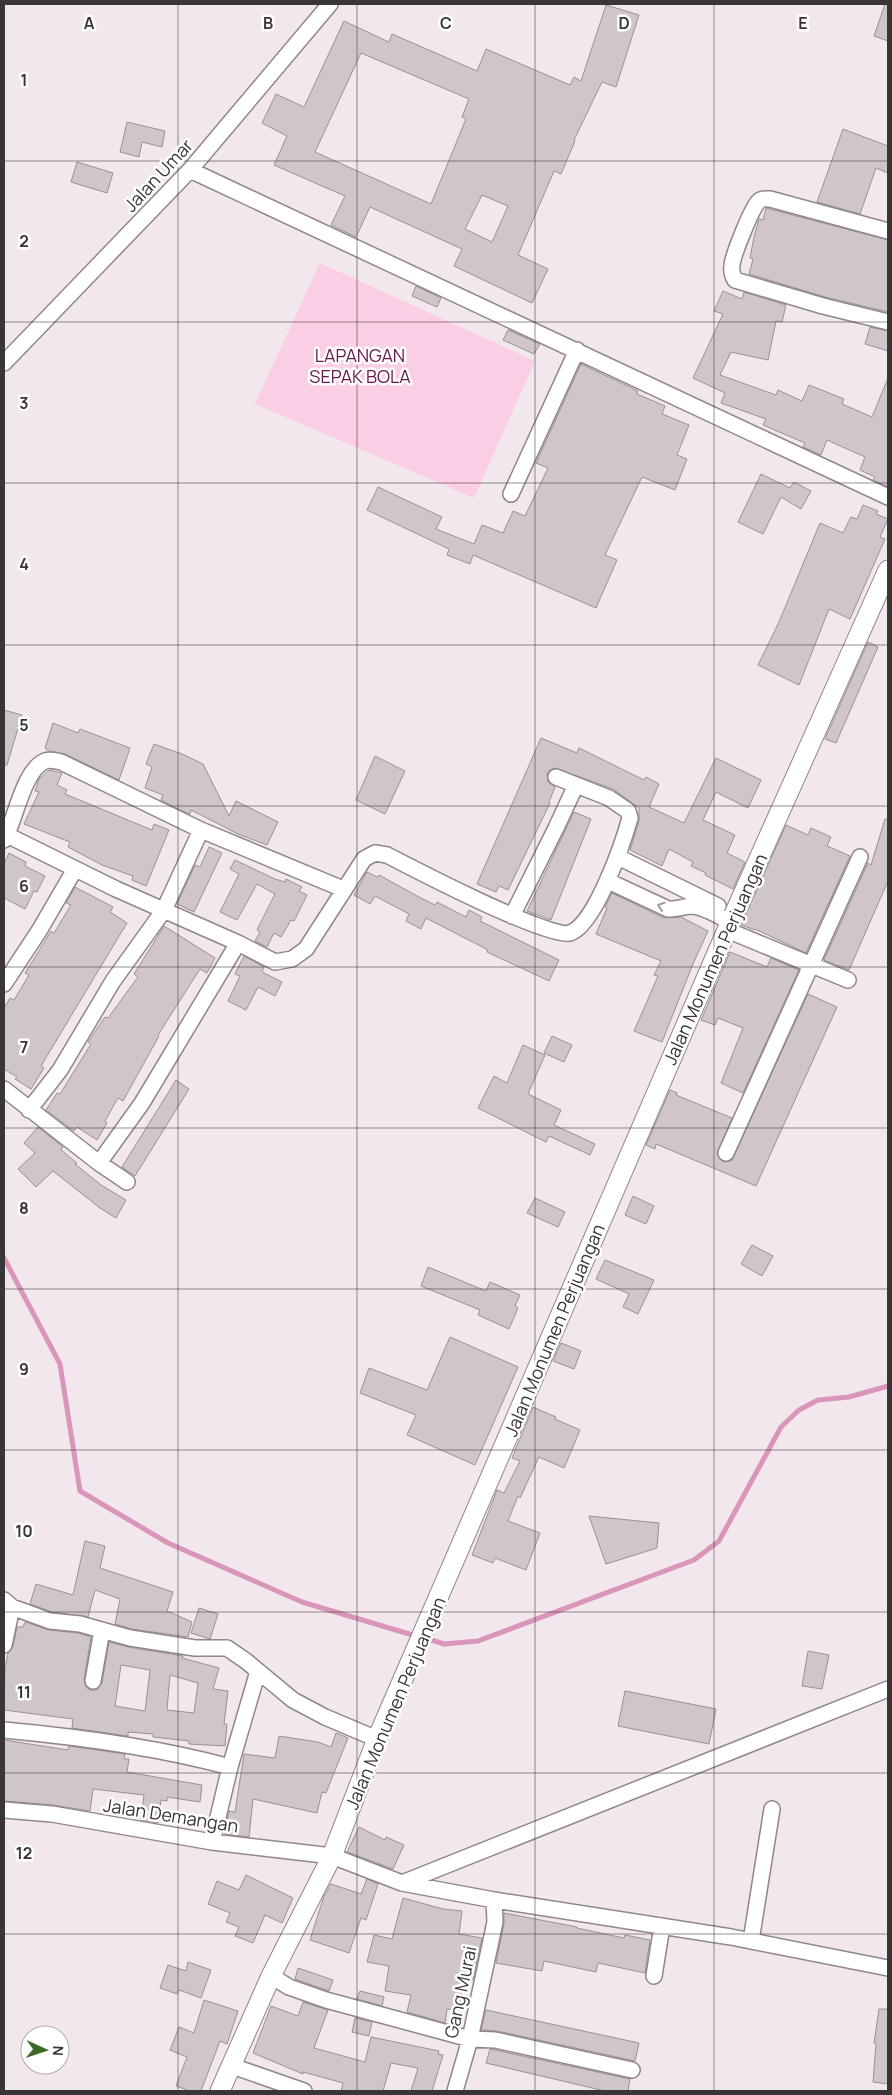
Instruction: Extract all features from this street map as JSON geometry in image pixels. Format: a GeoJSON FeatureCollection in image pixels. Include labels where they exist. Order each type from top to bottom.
{"type":"FeatureCollection","features":[{"type":"Feature","properties":{"kind":"street","name":"Jalan Umar"},"geometry":{"type":"LineString","coordinates":[[4,363],[190,170],[330,4]]}},
{"type":"Feature","properties":{"kind":"street"},"geometry":{"type":"LineString","coordinates":[[190,170],[888,497]]}},
{"type":"Feature","properties":{"kind":"street"},"geometry":{"type":"LineString","coordinates":[[888,231],[770,199],[763,199],[759,201],[748,220],[732,264],[732,274],[735,280],[823,306],[888,322]]}},
{"type":"Feature","properties":{"kind":"street"},"geometry":{"type":"LineString","coordinates":[[510,494],[577,350]]}},
{"type":"Feature","properties":{"kind":"street","name":"Jalan Monumen Perjuangan"},"geometry":{"type":"LineString","coordinates":[[220,2091],[271,1976],[332,1856],[377,1739],[730,922],[887,578]]}},
{"type":"Feature","properties":{"kind":"street"},"geometry":{"type":"LineString","coordinates":[[343,889],[201,830],[61,762],[44,761],[9,806],[5,837],[238,943],[275,962],[292,959],[306,949],[364,859],[375,853],[387,855],[512,916],[558,933],[569,934],[579,928],[608,881],[618,857],[630,818],[628,811],[609,798],[556,777]]}},
{"type":"Feature","properties":{"kind":"street"},"geometry":{"type":"LineString","coordinates":[[512,916],[576,785]]}},
{"type":"Feature","properties":{"kind":"street"},"geometry":{"type":"LineString","coordinates":[[29,1110],[60,1070],[113,981],[164,910],[201,830]]}},
{"type":"Feature","properties":{"kind":"street"},"geometry":{"type":"LineString","coordinates":[[618,857],[730,922],[811,965],[848,980]]}},
{"type":"Feature","properties":{"kind":"street"},"geometry":{"type":"LineString","coordinates":[[726,1153],[860,857]]}},
{"type":"Feature","properties":{"kind":"street"},"geometry":{"type":"LineString","coordinates":[[4,984],[39,931],[75,869]]}},
{"type":"Feature","properties":{"kind":"street"},"geometry":{"type":"LineString","coordinates":[[608,881],[668,909],[697,907],[730,922]]}},
{"type":"Feature","properties":{"kind":"street"},"geometry":{"type":"LineString","coordinates":[[99,1163],[142,1103],[238,943]]}},
{"type":"Feature","properties":{"kind":"street"},"geometry":{"type":"LineString","coordinates":[[4,1089],[99,1163],[127,1182]]}},
{"type":"Feature","properties":{"kind":"street"},"geometry":{"type":"LineString","coordinates":[[4,1645],[8,1604],[50,1620],[80,1624],[130,1638],[195,1648],[227,1648],[293,1700],[324,1717],[377,1739]]}},
{"type":"Feature","properties":{"kind":"street"},"geometry":{"type":"LineString","coordinates":[[93,1681],[102,1630]]}},
{"type":"Feature","properties":{"kind":"street"},"geometry":{"type":"LineString","coordinates":[[212,1842],[230,1768],[258,1671]]}},
{"type":"Feature","properties":{"kind":"street"},"geometry":{"type":"LineString","coordinates":[[393,1884],[888,1689]]}},
{"type":"Feature","properties":{"kind":"street"},"geometry":{"type":"LineString","coordinates":[[4,1730],[124,1745],[200,1759],[230,1768]]}},
{"type":"Feature","properties":{"kind":"street"},"geometry":{"type":"LineString","coordinates":[[751,1941],[772,1809]]}},
{"type":"Feature","properties":{"kind":"street","name":"Jalan Demangan"},"geometry":{"type":"LineString","coordinates":[[4,1810],[52,1814],[212,1842],[332,1856],[393,1884],[751,1941],[888,1968]]}},
{"type":"Feature","properties":{"kind":"street","name":"Gang Murai"},"geometry":{"type":"LineString","coordinates":[[455,2091],[470,2039],[494,1922],[494,1900]]}},
{"type":"Feature","properties":{"kind":"street"},"geometry":{"type":"LineString","coordinates":[[654,1976],[662,1926]]}},
{"type":"Feature","properties":{"kind":"street"},"geometry":{"type":"LineString","coordinates":[[271,1976],[289,1987],[326,2000],[470,2039],[495,2040],[632,2070]]}},
{"type":"Feature","properties":{"kind":"street"},"geometry":{"type":"LineString","coordinates":[[232,2066],[304,2091]]}},
{"type":"Feature","properties":{"kind":"green space","name":"LAPANGAN SEPAK BOLA"},"geometry":{"type":"Polygon","coordinates":[[[320,263],[535,361],[474,498],[255,404],[320,263]]]}},
{"type":"Feature","properties":{"kind":"building"},"geometry":{"type":"Polygon","coordinates":[[[885,4],[888,4],[888,41],[874,36],[885,4]]]}},
{"type":"Feature","properties":{"kind":"building"},"geometry":{"type":"Polygon","coordinates":[[[606,5],[639,15],[616,87],[602,82],[574,140],[561,174],[554,171],[518,255],[548,269],[532,303],[454,266],[462,249],[370,207],[356,237],[331,225],[345,196],[274,165],[287,136],[262,123],[276,94],[304,107],[344,21],[389,42],[392,34],[477,71],[486,49],[570,85],[574,77],[581,81],[606,5]],[[361,53],[315,152],[431,204],[466,119],[462,117],[469,99],[361,53]],[[482,195],[465,229],[492,242],[508,206],[482,195]]]}},
{"type":"Feature","properties":{"kind":"building"},"geometry":{"type":"Polygon","coordinates":[[[127,122],[165,131],[162,147],[142,142],[139,157],[120,152],[127,122]]]}},
{"type":"Feature","properties":{"kind":"building"},"geometry":{"type":"Polygon","coordinates":[[[843,129],[888,146],[888,173],[876,168],[860,214],[817,202],[843,129]]]}},
{"type":"Feature","properties":{"kind":"building"},"geometry":{"type":"Polygon","coordinates":[[[77,162],[113,173],[107,193],[71,182],[77,162]]]}},
{"type":"Feature","properties":{"kind":"building"},"geometry":{"type":"Polygon","coordinates":[[[766,208],[888,240],[888,312],[825,297],[749,274],[753,259],[750,258],[754,237],[759,219],[763,220],[766,208]]]}},
{"type":"Feature","properties":{"kind":"building"},"geometry":{"type":"Polygon","coordinates":[[[416,286],[441,298],[437,307],[412,296],[416,286]]]}},
{"type":"Feature","properties":{"kind":"building"},"geometry":{"type":"Polygon","coordinates":[[[723,291],[742,299],[744,292],[786,305],[782,322],[776,321],[768,360],[731,352],[720,375],[776,395],[778,390],[802,401],[809,385],[844,399],[842,404],[872,417],[888,378],[888,487],[873,480],[875,477],[860,470],[865,457],[827,440],[821,455],[803,447],[805,443],[763,425],[766,419],[721,403],[725,393],[693,378],[723,314],[714,311],[723,291]]]}},
{"type":"Feature","properties":{"kind":"building"},"geometry":{"type":"Polygon","coordinates":[[[870,327],[888,331],[888,351],[865,344],[870,327]]]}},
{"type":"Feature","properties":{"kind":"building"},"geometry":{"type":"Polygon","coordinates":[[[508,330],[540,344],[534,354],[503,340],[508,330]]]}},
{"type":"Feature","properties":{"kind":"building"},"geometry":{"type":"Polygon","coordinates":[[[581,364],[638,391],[637,394],[665,406],[662,414],[689,425],[677,455],[687,459],[675,490],[642,477],[605,555],[617,560],[596,608],[473,555],[470,564],[447,555],[449,549],[367,510],[378,487],[442,517],[436,529],[474,544],[482,525],[503,533],[513,511],[525,516],[548,468],[536,463],[581,364]]]}},
{"type":"Feature","properties":{"kind":"building"},"geometry":{"type":"Polygon","coordinates":[[[761,474],[790,488],[794,482],[811,491],[801,509],[781,497],[763,534],[738,522],[761,474]]]}},
{"type":"Feature","properties":{"kind":"building"},"geometry":{"type":"Polygon","coordinates":[[[863,505],[878,511],[876,514],[888,519],[880,537],[885,539],[850,619],[829,609],[799,685],[758,665],[779,622],[820,523],[843,533],[851,517],[857,519],[863,505]]]}},
{"type":"Feature","properties":{"kind":"building"},"geometry":{"type":"Polygon","coordinates":[[[868,642],[878,647],[836,743],[825,739],[868,642]]]}},
{"type":"Feature","properties":{"kind":"building"},"geometry":{"type":"Polygon","coordinates":[[[4,710],[22,715],[7,765],[4,765],[4,710]]]}},
{"type":"Feature","properties":{"kind":"building"},"geometry":{"type":"Polygon","coordinates":[[[53,723],[78,733],[80,729],[130,748],[119,780],[65,754],[49,751],[45,748],[53,723]]]}},
{"type":"Feature","properties":{"kind":"building"},"geometry":{"type":"Polygon","coordinates":[[[541,738],[577,753],[579,748],[644,780],[646,777],[659,784],[649,807],[684,823],[716,758],[761,780],[748,808],[716,792],[703,820],[735,835],[727,853],[745,862],[733,889],[705,875],[706,873],[691,866],[693,862],[669,849],[662,866],[630,850],[639,821],[639,808],[613,789],[555,768],[547,774],[548,782],[555,787],[550,803],[508,890],[499,886],[496,892],[477,884],[541,738]]]}},
{"type":"Feature","properties":{"kind":"building"},"geometry":{"type":"Polygon","coordinates":[[[154,744],[203,764],[229,816],[236,801],[278,822],[267,845],[238,834],[191,810],[190,814],[180,810],[161,800],[163,795],[145,788],[152,767],[146,764],[154,744]]]}},
{"type":"Feature","properties":{"kind":"building"},"geometry":{"type":"Polygon","coordinates":[[[375,756],[405,771],[385,814],[356,800],[375,756]]]}},
{"type":"Feature","properties":{"kind":"building"},"geometry":{"type":"Polygon","coordinates":[[[49,770],[62,773],[57,785],[67,790],[65,794],[152,830],[154,824],[169,830],[146,886],[132,880],[133,876],[102,865],[68,847],[70,842],[24,824],[39,792],[35,791],[39,779],[49,770]]]}},
{"type":"Feature","properties":{"kind":"building"},"geometry":{"type":"Polygon","coordinates":[[[574,812],[591,819],[551,920],[527,911],[574,812]]]}},
{"type":"Feature","properties":{"kind":"building"},"geometry":{"type":"Polygon","coordinates":[[[885,819],[888,819],[888,881],[849,970],[824,960],[868,863],[871,865],[885,819]]]}},
{"type":"Feature","properties":{"kind":"building"},"geometry":{"type":"Polygon","coordinates":[[[786,825],[808,835],[811,828],[831,837],[827,846],[850,856],[806,953],[755,929],[741,925],[786,825]]]}},
{"type":"Feature","properties":{"kind":"building"},"geometry":{"type":"Polygon","coordinates":[[[209,847],[222,853],[194,912],[177,904],[195,865],[200,867],[209,847]]]}},
{"type":"Feature","properties":{"kind":"building"},"geometry":{"type":"Polygon","coordinates":[[[9,853],[26,862],[25,866],[45,876],[37,892],[34,891],[25,909],[4,898],[4,864],[9,853]]]}},
{"type":"Feature","properties":{"kind":"building"},"geometry":{"type":"Polygon","coordinates":[[[235,860],[275,879],[285,882],[286,879],[302,887],[299,891],[307,895],[294,921],[291,920],[281,937],[274,933],[267,947],[255,941],[260,932],[257,930],[275,894],[257,884],[237,920],[220,912],[239,874],[230,869],[235,860]]]}},
{"type":"Feature","properties":{"kind":"building"},"geometry":{"type":"Polygon","coordinates":[[[367,872],[377,877],[379,875],[435,905],[437,902],[466,917],[469,910],[482,917],[480,921],[559,960],[549,981],[487,952],[488,950],[426,918],[421,929],[406,921],[409,914],[375,896],[370,904],[354,895],[367,872]]]}},
{"type":"Feature","properties":{"kind":"building"},"geometry":{"type":"Polygon","coordinates":[[[75,887],[113,907],[110,912],[127,923],[41,1066],[44,1068],[31,1089],[4,1069],[4,1008],[10,998],[14,1000],[29,975],[25,973],[51,931],[54,933],[71,905],[66,903],[75,887]]]}},
{"type":"Feature","properties":{"kind":"building"},"geometry":{"type":"Polygon","coordinates":[[[612,893],[664,918],[681,917],[708,931],[662,1042],[634,1031],[658,976],[654,975],[661,961],[596,934],[612,893]]]}},
{"type":"Feature","properties":{"kind":"building"},"geometry":{"type":"Polygon","coordinates":[[[164,926],[215,958],[207,973],[200,969],[158,1035],[123,1101],[118,1098],[97,1140],[77,1127],[74,1131],[46,1110],[57,1093],[60,1094],[91,1044],[88,1042],[105,1017],[108,1018],[138,977],[134,974],[164,926]]]}},
{"type":"Feature","properties":{"kind":"building"},"geometry":{"type":"Polygon","coordinates":[[[730,952],[767,967],[771,958],[799,970],[743,1093],[721,1083],[743,1028],[718,1018],[715,1025],[701,1020],[730,952]]]}},
{"type":"Feature","properties":{"kind":"building"},"geometry":{"type":"Polygon","coordinates":[[[244,956],[264,967],[262,972],[282,982],[275,996],[258,987],[246,1010],[228,1001],[240,976],[235,974],[244,956]]]}},
{"type":"Feature","properties":{"kind":"building"},"geometry":{"type":"Polygon","coordinates":[[[808,994],[837,1007],[756,1186],[656,1144],[655,1149],[646,1145],[670,1090],[677,1093],[676,1095],[732,1118],[717,1153],[722,1161],[732,1160],[808,994]]]}},
{"type":"Feature","properties":{"kind":"building"},"geometry":{"type":"Polygon","coordinates":[[[552,1036],[572,1045],[564,1062],[544,1053],[552,1036]]]}},
{"type":"Feature","properties":{"kind":"building"},"geometry":{"type":"Polygon","coordinates":[[[523,1045],[545,1055],[528,1094],[561,1110],[554,1125],[595,1144],[590,1155],[549,1136],[546,1142],[478,1108],[494,1076],[507,1083],[523,1045]]]}},
{"type":"Feature","properties":{"kind":"building"},"geometry":{"type":"Polygon","coordinates":[[[176,1080],[189,1089],[135,1176],[122,1167],[176,1080]]]}},
{"type":"Feature","properties":{"kind":"building"},"geometry":{"type":"Polygon","coordinates":[[[38,1127],[63,1147],[61,1150],[77,1163],[75,1164],[101,1185],[126,1200],[116,1218],[100,1208],[53,1171],[36,1187],[18,1169],[35,1153],[24,1143],[38,1127]]]}},
{"type":"Feature","properties":{"kind":"building"},"geometry":{"type":"Polygon","coordinates":[[[633,1196],[654,1206],[646,1224],[625,1215],[633,1196]]]}},
{"type":"Feature","properties":{"kind":"building"},"geometry":{"type":"Polygon","coordinates":[[[535,1198],[565,1212],[558,1227],[527,1213],[535,1198]]]}},
{"type":"Feature","properties":{"kind":"building"},"geometry":{"type":"Polygon","coordinates":[[[752,1245],[773,1256],[762,1276],[741,1264],[752,1245]]]}},
{"type":"Feature","properties":{"kind":"building"},"geometry":{"type":"Polygon","coordinates":[[[605,1260],[654,1280],[638,1314],[623,1307],[629,1294],[596,1279],[605,1260]]]}},
{"type":"Feature","properties":{"kind":"building"},"geometry":{"type":"Polygon","coordinates":[[[428,1267],[486,1291],[490,1282],[520,1295],[515,1306],[518,1308],[509,1329],[478,1315],[480,1310],[421,1286],[428,1267]]]}},
{"type":"Feature","properties":{"kind":"building"},"geometry":{"type":"Polygon","coordinates":[[[450,1337],[518,1367],[475,1465],[407,1435],[416,1415],[360,1393],[369,1368],[427,1390],[450,1337]]]}},
{"type":"Feature","properties":{"kind":"building"},"geometry":{"type":"Polygon","coordinates":[[[561,1343],[581,1351],[574,1369],[553,1361],[561,1343]]]}},
{"type":"Feature","properties":{"kind":"building"},"geometry":{"type":"Polygon","coordinates":[[[533,1407],[580,1430],[564,1468],[539,1457],[520,1498],[518,1496],[508,1521],[540,1533],[526,1570],[495,1558],[493,1563],[472,1555],[497,1490],[504,1493],[520,1461],[512,1458],[533,1407]]]}},
{"type":"Feature","properties":{"kind":"building"},"geometry":{"type":"Polygon","coordinates":[[[589,1516],[659,1523],[657,1548],[606,1564],[589,1516]]]}},
{"type":"Feature","properties":{"kind":"building"},"geometry":{"type":"Polygon","coordinates":[[[85,1541],[105,1546],[100,1568],[173,1592],[167,1611],[192,1622],[188,1637],[132,1629],[115,1624],[120,1599],[95,1590],[88,1617],[52,1612],[30,1604],[36,1584],[73,1595],[85,1541]]]}},
{"type":"Feature","properties":{"kind":"building"},"geometry":{"type":"Polygon","coordinates":[[[199,1608],[218,1614],[210,1639],[191,1633],[199,1608]]]}},
{"type":"Feature","properties":{"kind":"building"},"geometry":{"type":"Polygon","coordinates":[[[25,1622],[49,1630],[78,1633],[91,1637],[84,1680],[87,1688],[91,1690],[97,1690],[102,1683],[109,1642],[183,1656],[182,1658],[219,1668],[213,1689],[228,1691],[224,1724],[227,1724],[225,1746],[189,1744],[189,1741],[153,1737],[153,1734],[128,1732],[128,1736],[72,1728],[73,1719],[4,1710],[5,1664],[8,1653],[13,1647],[17,1627],[23,1627],[25,1622]],[[121,1665],[115,1706],[145,1711],[150,1670],[121,1665]],[[170,1675],[167,1710],[194,1713],[198,1683],[170,1675]]]}},
{"type":"Feature","properties":{"kind":"building"},"geometry":{"type":"Polygon","coordinates":[[[808,1651],[829,1655],[822,1689],[802,1686],[808,1651]]]}},
{"type":"Feature","properties":{"kind":"building"},"geometry":{"type":"Polygon","coordinates":[[[625,1691],[716,1709],[709,1744],[618,1726],[625,1691]]]}},
{"type":"Feature","properties":{"kind":"building"},"geometry":{"type":"Polygon","coordinates":[[[336,1733],[348,1738],[326,1793],[322,1792],[317,1813],[253,1799],[249,1837],[224,1834],[229,1811],[235,1812],[244,1754],[275,1758],[279,1736],[318,1742],[331,1747],[336,1733]]]}},
{"type":"Feature","properties":{"kind":"building"},"geometry":{"type":"Polygon","coordinates":[[[4,1740],[68,1750],[69,1746],[125,1754],[124,1759],[129,1759],[127,1772],[202,1785],[200,1802],[167,1797],[167,1801],[161,1800],[158,1823],[141,1820],[144,1795],[93,1789],[90,1811],[53,1805],[4,1801],[4,1740]]]}},
{"type":"Feature","properties":{"kind":"building"},"geometry":{"type":"Polygon","coordinates":[[[359,1827],[385,1840],[386,1837],[404,1845],[393,1869],[347,1852],[359,1827]]]}},
{"type":"Feature","properties":{"kind":"building"},"geometry":{"type":"Polygon","coordinates":[[[246,1875],[293,1898],[282,1923],[265,1915],[253,1943],[235,1936],[239,1927],[226,1922],[230,1913],[208,1904],[217,1881],[239,1890],[246,1875]]]}},
{"type":"Feature","properties":{"kind":"building"},"geometry":{"type":"Polygon","coordinates":[[[367,1879],[378,1884],[366,1920],[361,1918],[349,1953],[310,1940],[324,1896],[331,1884],[361,1894],[367,1879]]]}},
{"type":"Feature","properties":{"kind":"building"},"geometry":{"type":"Polygon","coordinates":[[[403,1898],[443,1909],[462,1911],[459,1934],[482,1938],[473,1980],[462,1979],[460,2010],[447,2009],[445,2023],[407,2012],[411,1995],[385,1991],[389,1966],[367,1962],[374,1935],[392,1939],[403,1898]]]}},
{"type":"Feature","properties":{"kind":"building"},"geometry":{"type":"Polygon","coordinates":[[[504,1913],[624,1938],[625,1935],[650,1940],[645,1973],[598,1963],[596,1972],[544,1961],[542,1971],[496,1963],[504,1924],[504,1913]]]}},
{"type":"Feature","properties":{"kind":"building"},"geometry":{"type":"Polygon","coordinates":[[[188,1962],[211,1970],[201,1998],[179,1990],[177,1994],[160,1988],[168,1965],[186,1971],[188,1962]]]}},
{"type":"Feature","properties":{"kind":"building"},"geometry":{"type":"Polygon","coordinates":[[[298,1968],[333,1980],[329,1991],[295,1979],[298,1968]]]}},
{"type":"Feature","properties":{"kind":"building"},"geometry":{"type":"Polygon","coordinates":[[[360,1991],[384,1997],[382,2006],[357,1999],[360,1991]]]}},
{"type":"Feature","properties":{"kind":"building"},"geometry":{"type":"Polygon","coordinates":[[[204,2000],[238,2011],[227,2044],[220,2041],[201,2091],[190,2091],[176,2086],[187,2057],[170,2050],[179,2027],[194,2033],[204,2000]]]}},
{"type":"Feature","properties":{"kind":"building"},"geometry":{"type":"Polygon","coordinates":[[[303,2002],[328,2010],[314,2048],[365,2062],[371,2037],[439,2051],[438,2054],[443,2055],[432,2091],[411,2091],[418,2068],[391,2063],[383,2091],[341,2091],[343,2083],[303,2072],[303,2074],[253,2053],[271,2006],[298,2016],[303,2002]]]}},
{"type":"Feature","properties":{"kind":"building"},"geometry":{"type":"Polygon","coordinates":[[[879,2009],[888,2009],[888,2084],[873,2082],[876,2043],[874,2043],[879,2009]]]}},
{"type":"Feature","properties":{"kind":"building"},"geometry":{"type":"Polygon","coordinates":[[[486,2010],[639,2043],[635,2061],[497,2031],[481,2030],[486,2010]]]}},
{"type":"Feature","properties":{"kind":"building"},"geometry":{"type":"Polygon","coordinates":[[[355,2018],[372,2022],[369,2036],[352,2032],[355,2018]]]}},
{"type":"Feature","properties":{"kind":"building"},"geometry":{"type":"Polygon","coordinates":[[[490,2049],[630,2079],[628,2091],[605,2091],[486,2063],[490,2049]]]}},
{"type":"Feature","properties":{"kind":"waterway"},"geometry":{"type":"LineString","coordinates":[[4,1258],[60,1364],[80,1491],[168,1543],[302,1602],[416,1636]]}},
{"type":"Feature","properties":{"kind":"waterway"},"geometry":{"type":"LineString","coordinates":[[425,1638],[444,1644],[478,1641],[694,1560],[719,1541],[781,1427],[799,1410],[818,1400],[849,1397],[888,1386]]}}]}
